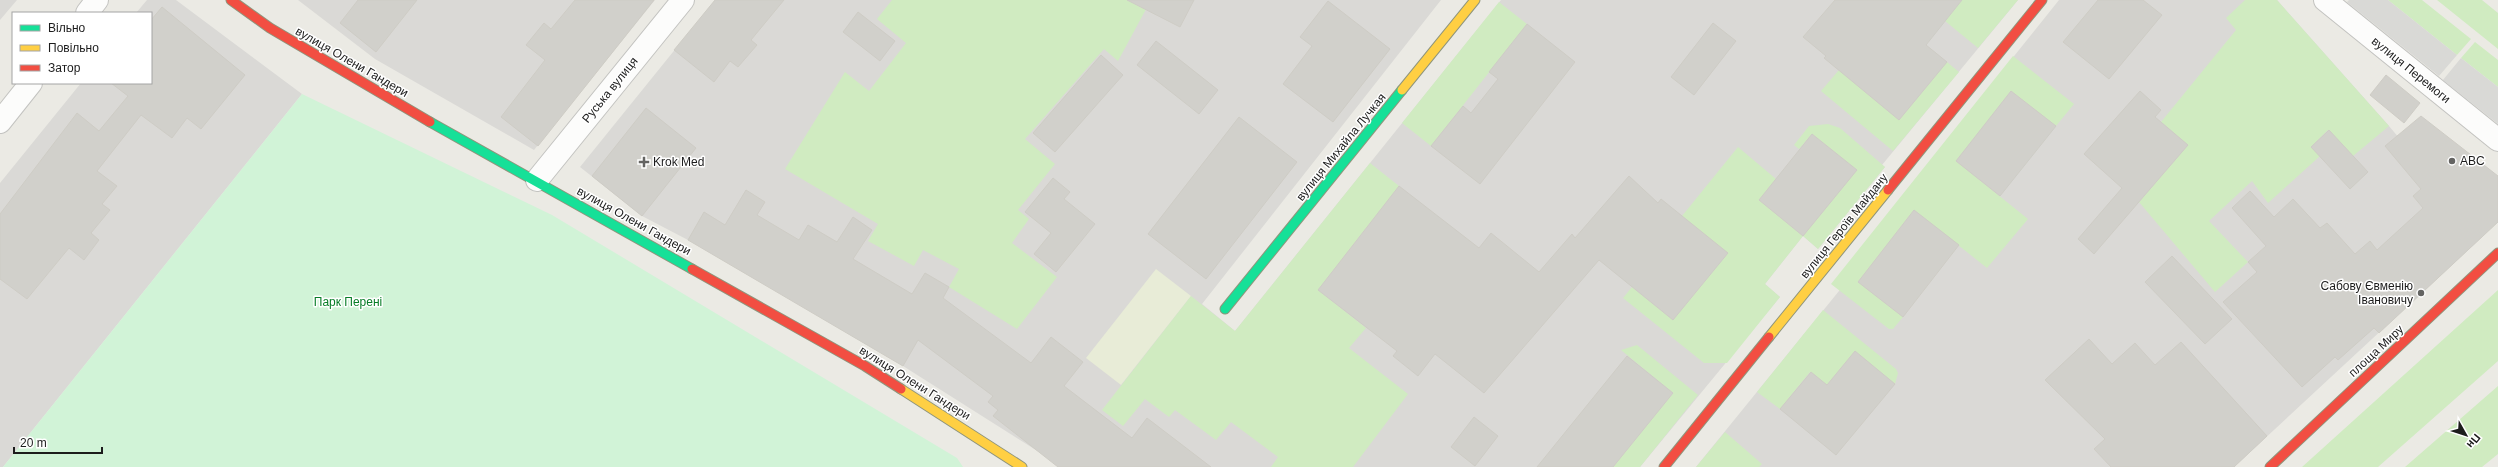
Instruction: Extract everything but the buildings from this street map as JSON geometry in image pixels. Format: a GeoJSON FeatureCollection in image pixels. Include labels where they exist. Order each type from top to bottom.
{"type":"FeatureCollection","features":[{"type":"Feature","properties":{"kind":"main road","name":"вулиця Олени Гандери"},"geometry":{"type":"LineString","coordinates":[[231,0],[270,28],[341,70],[865,366],[1022,467]]}},
{"type":"Feature","properties":{"kind":"main road","name":"вулиця Михайла Лучкая"},"geometry":{"type":"LineString","coordinates":[[1225,309],[1475,0]]}},
{"type":"Feature","properties":{"kind":"main road","name":"вулиця Героїв Майдану"},"geometry":{"type":"LineString","coordinates":[[1664,467],[2042,0]]}},
{"type":"Feature","properties":{"kind":"main road","name":"площа Миру"},"geometry":{"type":"LineString","coordinates":[[2270,467],[2498,253]]}},
{"type":"Feature","properties":{"kind":"street"},"geometry":{"type":"LineString","coordinates":[[88,12],[97,0]]}},
{"type":"Feature","properties":{"kind":"street","name":"Руська вулиця"},"geometry":{"type":"LineString","coordinates":[[537,180],[683,0]]}},
{"type":"Feature","properties":{"kind":"street","name":"вулиця Перемоги"},"geometry":{"type":"LineString","coordinates":[[2325,0],[2498,140]]}},
{"type":"Feature","properties":{"kind":"street"},"geometry":{"type":"LineString","coordinates":[[0,122],[30,84]]}},
{"type":"Feature","properties":{"kind":"shaded area"},"geometry":{"type":"Polygon","coordinates":[[[0,0],[17,0],[0,20],[0,0]]]}},
{"type":"Feature","properties":{"kind":"shaded area"},"geometry":{"type":"Polygon","coordinates":[[[147,0],[176,0],[302,94],[3,467],[0,467],[0,183],[80,84],[152,84],[152,12],[137,12],[147,0]]]}},
{"type":"Feature","properties":{"kind":"shaded area"},"geometry":{"type":"Polygon","coordinates":[[[298,0],[655,0],[534,150],[375,59],[298,0]]]}},
{"type":"Feature","properties":{"kind":"shaded area"},"geometry":{"type":"Polygon","coordinates":[[[715,0],[1441,0],[1202,304],[1235,331],[1501,0],[2018,0],[1882,165],[1885,167],[1818,249],[1803,236],[1765,284],[1780,297],[1640,467],[1059,467],[1039,452],[903,366],[688,240],[642,216],[580,167],[715,0]]]}},
{"type":"Feature","properties":{"kind":"shaded area"},"geometry":{"type":"Polygon","coordinates":[[[2059,0],[2277,0],[2389,126],[2482,237],[2234,467],[1696,467],[1839,291],[1901,197],[2059,0]]]}},
{"type":"Feature","properties":{"kind":"shaded area"},"geometry":{"type":"Polygon","coordinates":[[[2349,0],[2388,0],[2457,55],[2439,76],[2347,2],[2349,0]]]}},
{"type":"Feature","properties":{"kind":"shaded area"},"geometry":{"type":"Polygon","coordinates":[[[2461,58],[2498,87],[2498,124],[2443,80],[2461,58]]]}},
{"type":"Feature","properties":{"kind":"green space"},"geometry":{"type":"Polygon","coordinates":[[[892,0],[1151,0],[1118,61],[1104,49],[1025,139],[1055,164],[1018,210],[1029,219],[1012,243],[1057,277],[1017,329],[949,287],[959,269],[923,250],[914,266],[868,241],[878,224],[785,169],[845,72],[869,91],[906,43],[877,19],[892,0]]]}},
{"type":"Feature","properties":{"kind":"green space"},"geometry":{"type":"Polygon","coordinates":[[[1945,0],[2018,0],[1978,48],[1945,21],[1945,0]]]}},
{"type":"Feature","properties":{"kind":"green space"},"geometry":{"type":"Polygon","coordinates":[[[2245,0],[2277,0],[2389,126],[2353,156],[2328,130],[2311,147],[2320,156],[2268,203],[2252,181],[2209,221],[2248,262],[2215,292],[2139,202],[2188,145],[2161,122],[2236,30],[2226,18],[2245,0]]]}},
{"type":"Feature","properties":{"kind":"green space"},"geometry":{"type":"Polygon","coordinates":[[[2388,0],[2422,0],[2471,39],[2457,55],[2388,0]]]}},
{"type":"Feature","properties":{"kind":"green space"},"geometry":{"type":"Polygon","coordinates":[[[2437,0],[2482,0],[2498,13],[2498,49],[2437,0]]]}},
{"type":"Feature","properties":{"kind":"green space"},"geometry":{"type":"Polygon","coordinates":[[[1499,2],[1527,24],[1431,146],[1402,123],[1499,2]]]}},
{"type":"Feature","properties":{"kind":"green space"},"geometry":{"type":"Polygon","coordinates":[[[2475,42],[2498,60],[2498,87],[2461,58],[2475,42]]]}},
{"type":"Feature","properties":{"kind":"green space"},"geometry":{"type":"Polygon","coordinates":[[[2013,56],[2074,104],[2056,126],[2011,91],[1956,161],[2028,219],[1987,268],[1914,210],[1858,282],[1903,317],[1893,329],[1889,329],[1831,284],[2013,56]]]}},
{"type":"Feature","properties":{"kind":"green space"},"geometry":{"type":"Polygon","coordinates":[[[1947,62],[1959,72],[1893,151],[1821,91],[1839,70],[1899,120],[1947,62]]]}},
{"type":"Feature","properties":{"kind":"green space","name":"Парк Перені"},"geometry":{"type":"Polygon","coordinates":[[[302,94],[552,215],[957,458],[963,467],[3,467],[302,94]]]}},
{"type":"Feature","properties":{"kind":"green space"},"geometry":{"type":"Polygon","coordinates":[[[1828,124],[1840,128],[1885,167],[1818,249],[1803,236],[1857,170],[1812,134],[1799,149],[1794,145],[1809,126],[1828,124]]]}},
{"type":"Feature","properties":{"kind":"green space"},"geometry":{"type":"Polygon","coordinates":[[[1738,147],[1776,179],[1759,200],[1803,236],[1765,284],[1780,297],[1727,363],[1704,363],[1623,298],[1632,287],[1673,320],[1727,254],[1682,216],[1738,147]]]}},
{"type":"Feature","properties":{"kind":"green space"},"geometry":{"type":"Polygon","coordinates":[[[1370,163],[1399,186],[1318,290],[1366,328],[1349,348],[1408,394],[1353,467],[1271,467],[1278,457],[1231,422],[1216,440],[1175,410],[1169,417],[1145,399],[1123,426],[1102,410],[1191,296],[1235,331],[1370,163]]]}},
{"type":"Feature","properties":{"kind":"green space"},"geometry":{"type":"Polygon","coordinates":[[[1156,269],[1191,296],[1121,385],[1086,358],[1156,269]]]}},
{"type":"Feature","properties":{"kind":"green space"},"geometry":{"type":"Polygon","coordinates":[[[2498,290],[2498,361],[2378,467],[2302,467],[2498,290]]]}},
{"type":"Feature","properties":{"kind":"green space"},"geometry":{"type":"Polygon","coordinates":[[[1823,310],[1896,369],[1898,373],[1895,384],[1855,351],[1827,385],[1810,372],[1780,409],[1757,392],[1823,310]]]}},
{"type":"Feature","properties":{"kind":"green space"},"geometry":{"type":"Polygon","coordinates":[[[1637,345],[1698,395],[1640,467],[1613,467],[1673,393],[1621,350],[1637,345]]]}},
{"type":"Feature","properties":{"kind":"green space"},"geometry":{"type":"Polygon","coordinates":[[[2498,386],[2498,454],[2482,467],[2405,467],[2498,386]]]}},
{"type":"Feature","properties":{"kind":"green space"},"geometry":{"type":"Polygon","coordinates":[[[1725,432],[1762,464],[1759,467],[1696,467],[1725,432]]]}},
{"type":"Feature","properties":{"kind":"traffic: fast"},"geometry":{"type":"LineString","coordinates":[[1225,309],[1402,90]]}},
{"type":"Feature","properties":{"kind":"traffic: fast"},"geometry":{"type":"LineString","coordinates":[[430,122],[692,269]]}},
{"type":"Feature","properties":{"kind":"traffic: slow"},"geometry":{"type":"LineString","coordinates":[[1402,90],[1475,0]]}},
{"type":"Feature","properties":{"kind":"traffic: slow"},"geometry":{"type":"LineString","coordinates":[[1769,337],[1888,190]]}},
{"type":"Feature","properties":{"kind":"traffic: slow"},"geometry":{"type":"LineString","coordinates":[[901,389],[1022,467]]}},
{"type":"Feature","properties":{"kind":"traffic: jam"},"geometry":{"type":"LineString","coordinates":[[231,0],[270,28],[430,122]]}},
{"type":"Feature","properties":{"kind":"traffic: jam"},"geometry":{"type":"LineString","coordinates":[[1888,190],[2042,0]]}},
{"type":"Feature","properties":{"kind":"traffic: jam"},"geometry":{"type":"LineString","coordinates":[[2270,467],[2498,253]]}},
{"type":"Feature","properties":{"kind":"traffic: jam"},"geometry":{"type":"LineString","coordinates":[[692,269],[865,366],[901,389]]}},
{"type":"Feature","properties":{"kind":"traffic: jam"},"geometry":{"type":"LineString","coordinates":[[1664,467],[1769,337]]}},
{"type":"Feature","properties":{"kind":"place","name":"ABC"},"geometry":{"type":"Point","coordinates":[2452,161]}},
{"type":"Feature","properties":{"kind":"place","name":"Krok Med"},"geometry":{"type":"Point","coordinates":[644,162]}},
{"type":"Feature","properties":{"kind":"place","name":"Сабову Євменію Івановичу"},"geometry":{"type":"Point","coordinates":[2421,293]}}]}
